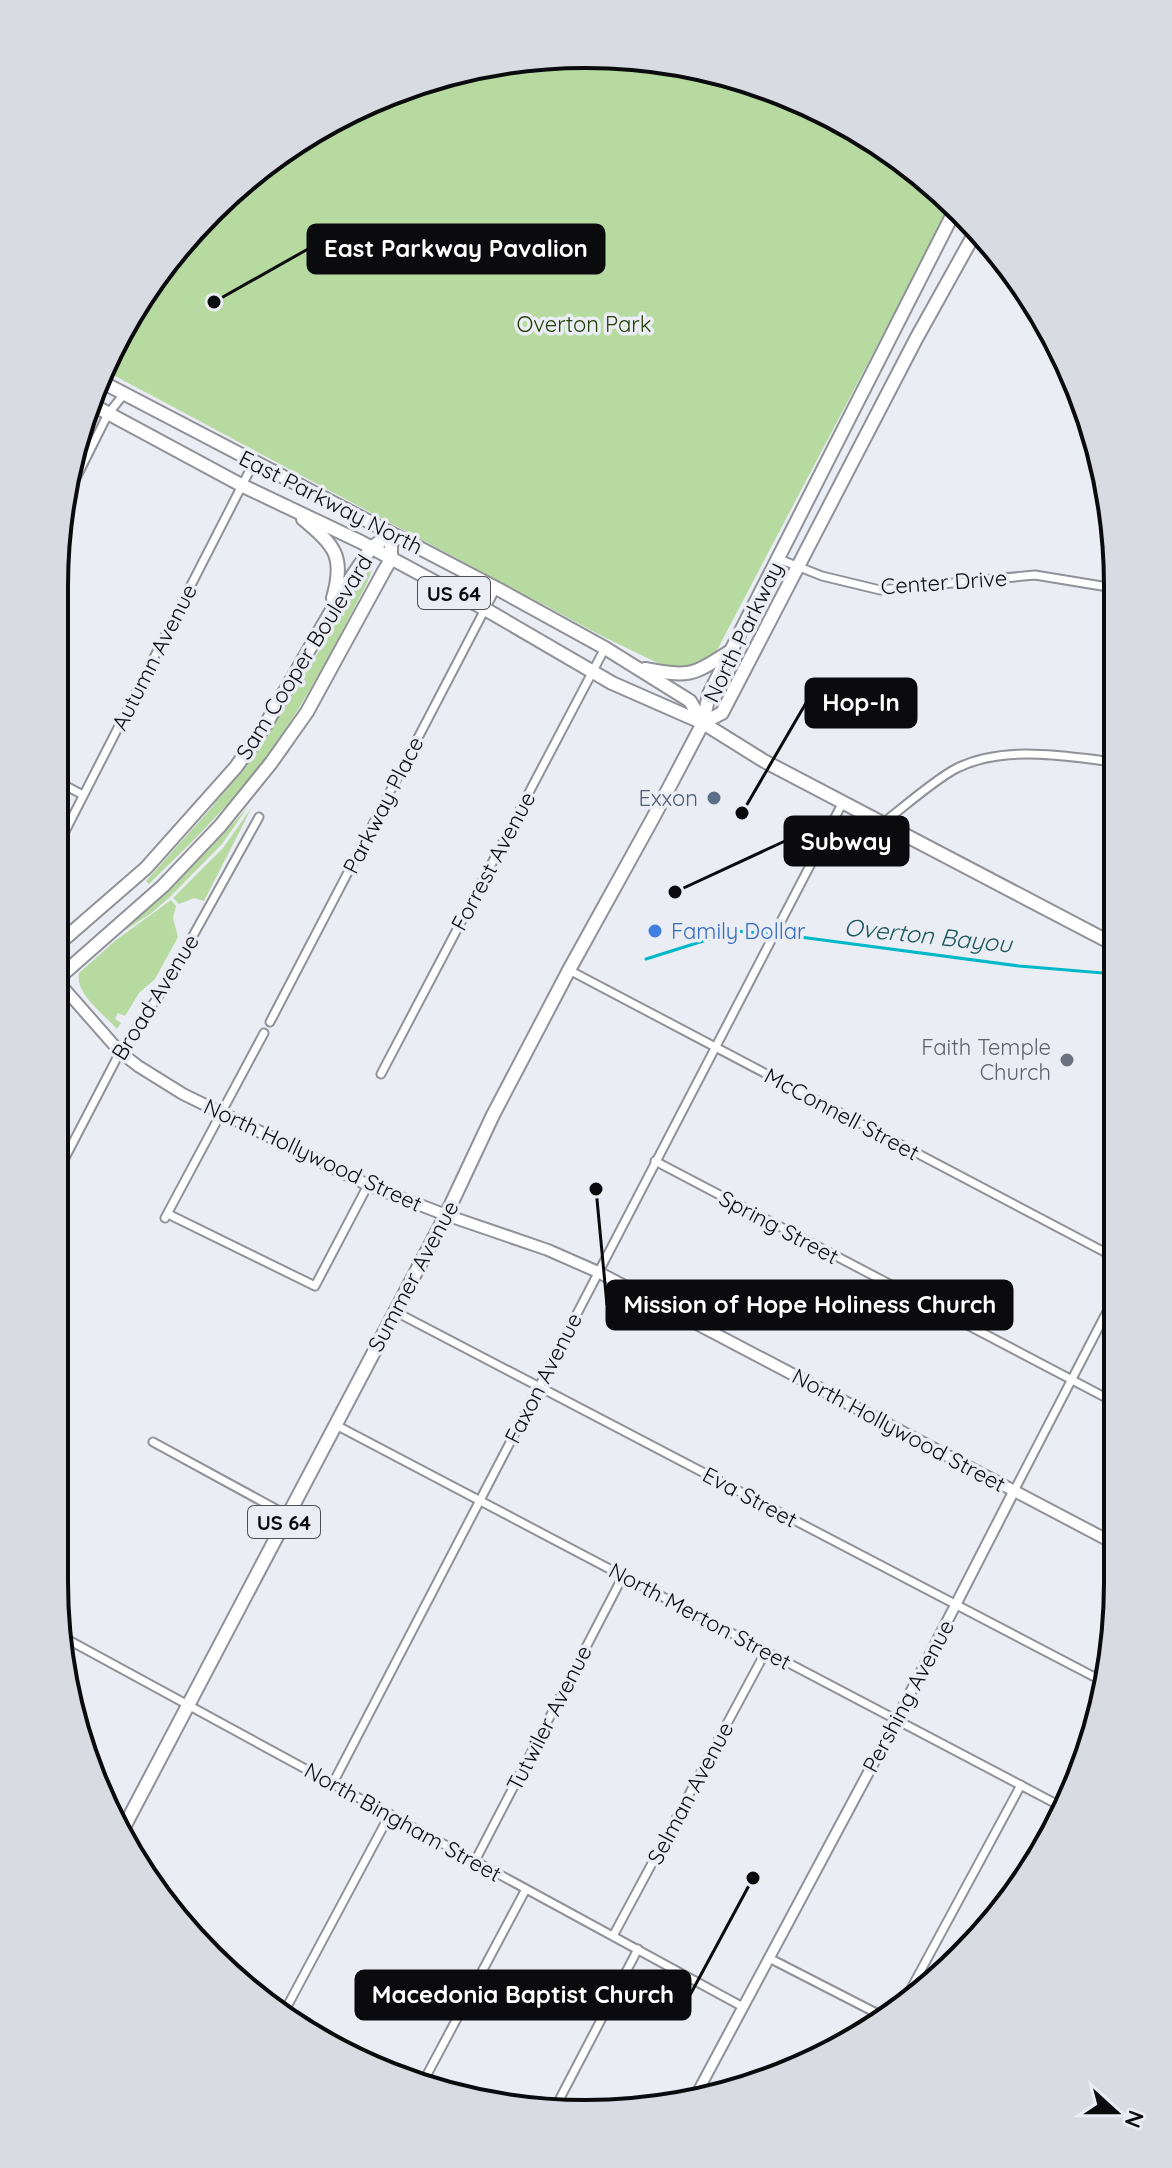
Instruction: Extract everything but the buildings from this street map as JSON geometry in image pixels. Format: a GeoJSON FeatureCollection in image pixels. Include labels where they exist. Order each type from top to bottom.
{"type":"FeatureCollection","features":[{"type":"Feature","properties":{"kind":"main road","name":"North Parkway"},"geometry":{"type":"LineString","coordinates":[[703,723],[709,694],[951,219]]}},
{"type":"Feature","properties":{"kind":"main road","name":"North Parkway"},"geometry":{"type":"LineString","coordinates":[[703,723],[722,713],[916,339],[971,240]]}},
{"type":"Feature","properties":{"kind":"main road","name":"East Parkway North"},"geometry":{"type":"LineString","coordinates":[[108,385],[605,648],[690,701],[703,723]]}},
{"type":"Feature","properties":{"kind":"main road","name":"East Parkway North"},"geometry":{"type":"LineString","coordinates":[[99,409],[243,486],[371,548],[485,609],[612,683],[703,723]]}},
{"type":"Feature","properties":{"kind":"main road"},"geometry":{"type":"LineString","coordinates":[[292,509],[322,535],[339,561],[339,577],[329,616]]}},
{"type":"Feature","properties":{"kind":"main road","name":"Sam Cooper Boulevard"},"geometry":{"type":"LineString","coordinates":[[68,936],[146,868],[236,767],[266,724],[371,548],[391,534]]}},
{"type":"Feature","properties":{"kind":"main road","name":"Sam Cooper Boulevard"},"geometry":{"type":"LineString","coordinates":[[68,969],[163,886],[220,826],[271,763],[307,712],[391,559],[391,534]]}},
{"type":"Feature","properties":{"kind":"main road"},"geometry":{"type":"LineString","coordinates":[[638,668],[681,675],[704,668],[731,650]]}},
{"type":"Feature","properties":{"kind":"main road"},"geometry":{"type":"LineString","coordinates":[[703,723],[745,750],[1104,939]]}},
{"type":"Feature","properties":{"kind":"main road","name":"Summer Avenue"},"geometry":{"type":"LineString","coordinates":[[127,1822],[446,1215],[493,1115],[569,970],[703,723]]}},
{"type":"Feature","properties":{"kind":"main road","name":"North Hollywood Street"},"geometry":{"type":"LineString","coordinates":[[68,994],[120,1052],[183,1094],[368,1185],[548,1250],[598,1272],[1104,1538]]}},
{"type":"Feature","properties":{"kind":"street"},"geometry":{"type":"LineString","coordinates":[[83,464],[108,414],[124,394]]}},
{"type":"Feature","properties":{"kind":"street","name":"Autumn Avenue"},"geometry":{"type":"LineString","coordinates":[[68,825],[254,462]]}},
{"type":"Feature","properties":{"kind":"street","name":"Center Drive"},"geometry":{"type":"LineString","coordinates":[[779,559],[880,590],[1035,575],[1104,586]]}},
{"type":"Feature","properties":{"kind":"street","name":"Parkway Place"},"geometry":{"type":"LineString","coordinates":[[270,1022],[496,588]]}},
{"type":"Feature","properties":{"kind":"street","name":"Forrest Avenue"},"geometry":{"type":"LineString","coordinates":[[381,1074],[605,648]]}},
{"type":"Feature","properties":{"kind":"street"},"geometry":{"type":"LineString","coordinates":[[883,823],[956,769],[996,755],[1063,755],[1104,761]]}},
{"type":"Feature","properties":{"kind":"street"},"geometry":{"type":"LineString","coordinates":[[68,787],[83,795]]}},
{"type":"Feature","properties":{"kind":"street","name":"Faxon Avenue"},"geometry":{"type":"LineString","coordinates":[[333,1783],[843,802]]}},
{"type":"Feature","properties":{"kind":"street","name":"Broad Avenue"},"geometry":{"type":"LineString","coordinates":[[68,1152],[120,1052],[164,988],[259,817]]}},
{"type":"Feature","properties":{"kind":"street","name":"McConnell Street"},"geometry":{"type":"LineString","coordinates":[[569,970],[1104,1252]]}},
{"type":"Feature","properties":{"kind":"street"},"geometry":{"type":"LineString","coordinates":[[264,1033],[166,1216],[315,1286],[368,1185]]}},
{"type":"Feature","properties":{"kind":"street","name":"Spring Street"},"geometry":{"type":"LineString","coordinates":[[655,1161],[1104,1397]]}},
{"type":"Feature","properties":{"kind":"street","name":"Eva Street"},"geometry":{"type":"LineString","coordinates":[[394,1311],[1095,1677]]}},
{"type":"Feature","properties":{"kind":"street","name":"Pershing Avenue"},"geometry":{"type":"LineString","coordinates":[[700,2087],[897,1719],[1104,1317]]}},
{"type":"Feature","properties":{"kind":"street","name":"North Merton Street"},"geometry":{"type":"LineString","coordinates":[[334,1424],[1055,1803]]}},
{"type":"Feature","properties":{"kind":"street"},"geometry":{"type":"LineString","coordinates":[[153,1442],[287,1515]]}},
{"type":"Feature","properties":{"kind":"street","name":"Tutwiler Avenue"},"geometry":{"type":"LineString","coordinates":[[475,1861],[623,1576]]}},
{"type":"Feature","properties":{"kind":"street","name":"North Bingham Street"},"geometry":{"type":"LineString","coordinates":[[71,1641],[743,2007]]}},
{"type":"Feature","properties":{"kind":"street","name":"Selman Avenue"},"geometry":{"type":"LineString","coordinates":[[613,1936],[766,1651]]}},
{"type":"Feature","properties":{"kind":"street"},"geometry":{"type":"LineString","coordinates":[[915,1982],[1021,1785]]}},
{"type":"Feature","properties":{"kind":"street"},"geometry":{"type":"LineString","coordinates":[[288,2005],[390,1814]]}},
{"type":"Feature","properties":{"kind":"street"},"geometry":{"type":"LineString","coordinates":[[427,2075],[526,1889]]}},
{"type":"Feature","properties":{"kind":"street"},"geometry":{"type":"LineString","coordinates":[[560,2099],[638,1949]]}},
{"type":"Feature","properties":{"kind":"street"},"geometry":{"type":"LineString","coordinates":[[769,1958],[875,2012]]}},
{"type":"Feature","properties":{"kind":"green space","name":"Overton Park"},"geometry":{"type":"Polygon","coordinates":[[[552,69],[620,69],[687,78],[753,95],[815,121],[874,155],[946,214],[716,652],[702,665],[672,670],[600,635],[113,375],[155,298],[197,244],[244,197],[298,155],[327,137],[419,95],[485,78],[552,69]]]}},
{"type":"Feature","properties":{"kind":"green space"},"geometry":{"type":"Polygon","coordinates":[[[368,566],[373,567],[367,583],[342,631],[274,746],[219,813],[149,884],[146,881],[212,807],[269,732],[321,648],[355,581],[368,566]]]}},
{"type":"Feature","properties":{"kind":"green space"},"geometry":{"type":"Polygon","coordinates":[[[248,807],[222,844],[169,898],[116,936],[81,967],[203,855],[248,807]]]}},
{"type":"Feature","properties":{"kind":"green space"},"geometry":{"type":"Polygon","coordinates":[[[252,807],[204,901],[194,898],[179,904],[173,898],[223,848],[252,807]]]}},
{"type":"Feature","properties":{"kind":"green space"},"geometry":{"type":"Polygon","coordinates":[[[171,900],[176,906],[173,918],[178,937],[155,979],[139,993],[125,1016],[118,1013],[115,1019],[121,1023],[117,1029],[86,996],[81,988],[79,973],[116,940],[171,900]]]}},
{"type":"Feature","properties":{"kind":"waterway","name":"Overton Bayou"},"geometry":{"type":"LineString","coordinates":[[646,959],[735,931],[1019,966],[1104,973]]}},
{"type":"Feature","properties":{"kind":"place","name":"East Parkway Pavalion"},"geometry":{"type":"Point","coordinates":[214,302]}},
{"type":"Feature","properties":{"kind":"place","name":"Exxon"},"geometry":{"type":"Point","coordinates":[714,798]}},
{"type":"Feature","properties":{"kind":"place","name":"Hop-In"},"geometry":{"type":"Point","coordinates":[742,813]}},
{"type":"Feature","properties":{"kind":"place","name":"Subway"},"geometry":{"type":"Point","coordinates":[675,892]}},
{"type":"Feature","properties":{"kind":"place","name":"Family Dollar"},"geometry":{"type":"Point","coordinates":[655,931]}},
{"type":"Feature","properties":{"kind":"place","name":"Faith Temple Church"},"geometry":{"type":"Point","coordinates":[1067,1060]}},
{"type":"Feature","properties":{"kind":"place","name":"Mission of Hope Holiness Church"},"geometry":{"type":"Point","coordinates":[596,1189]}},
{"type":"Feature","properties":{"kind":"place","name":"Macedonia Baptist Church"},"geometry":{"type":"Point","coordinates":[753,1878]}}]}
